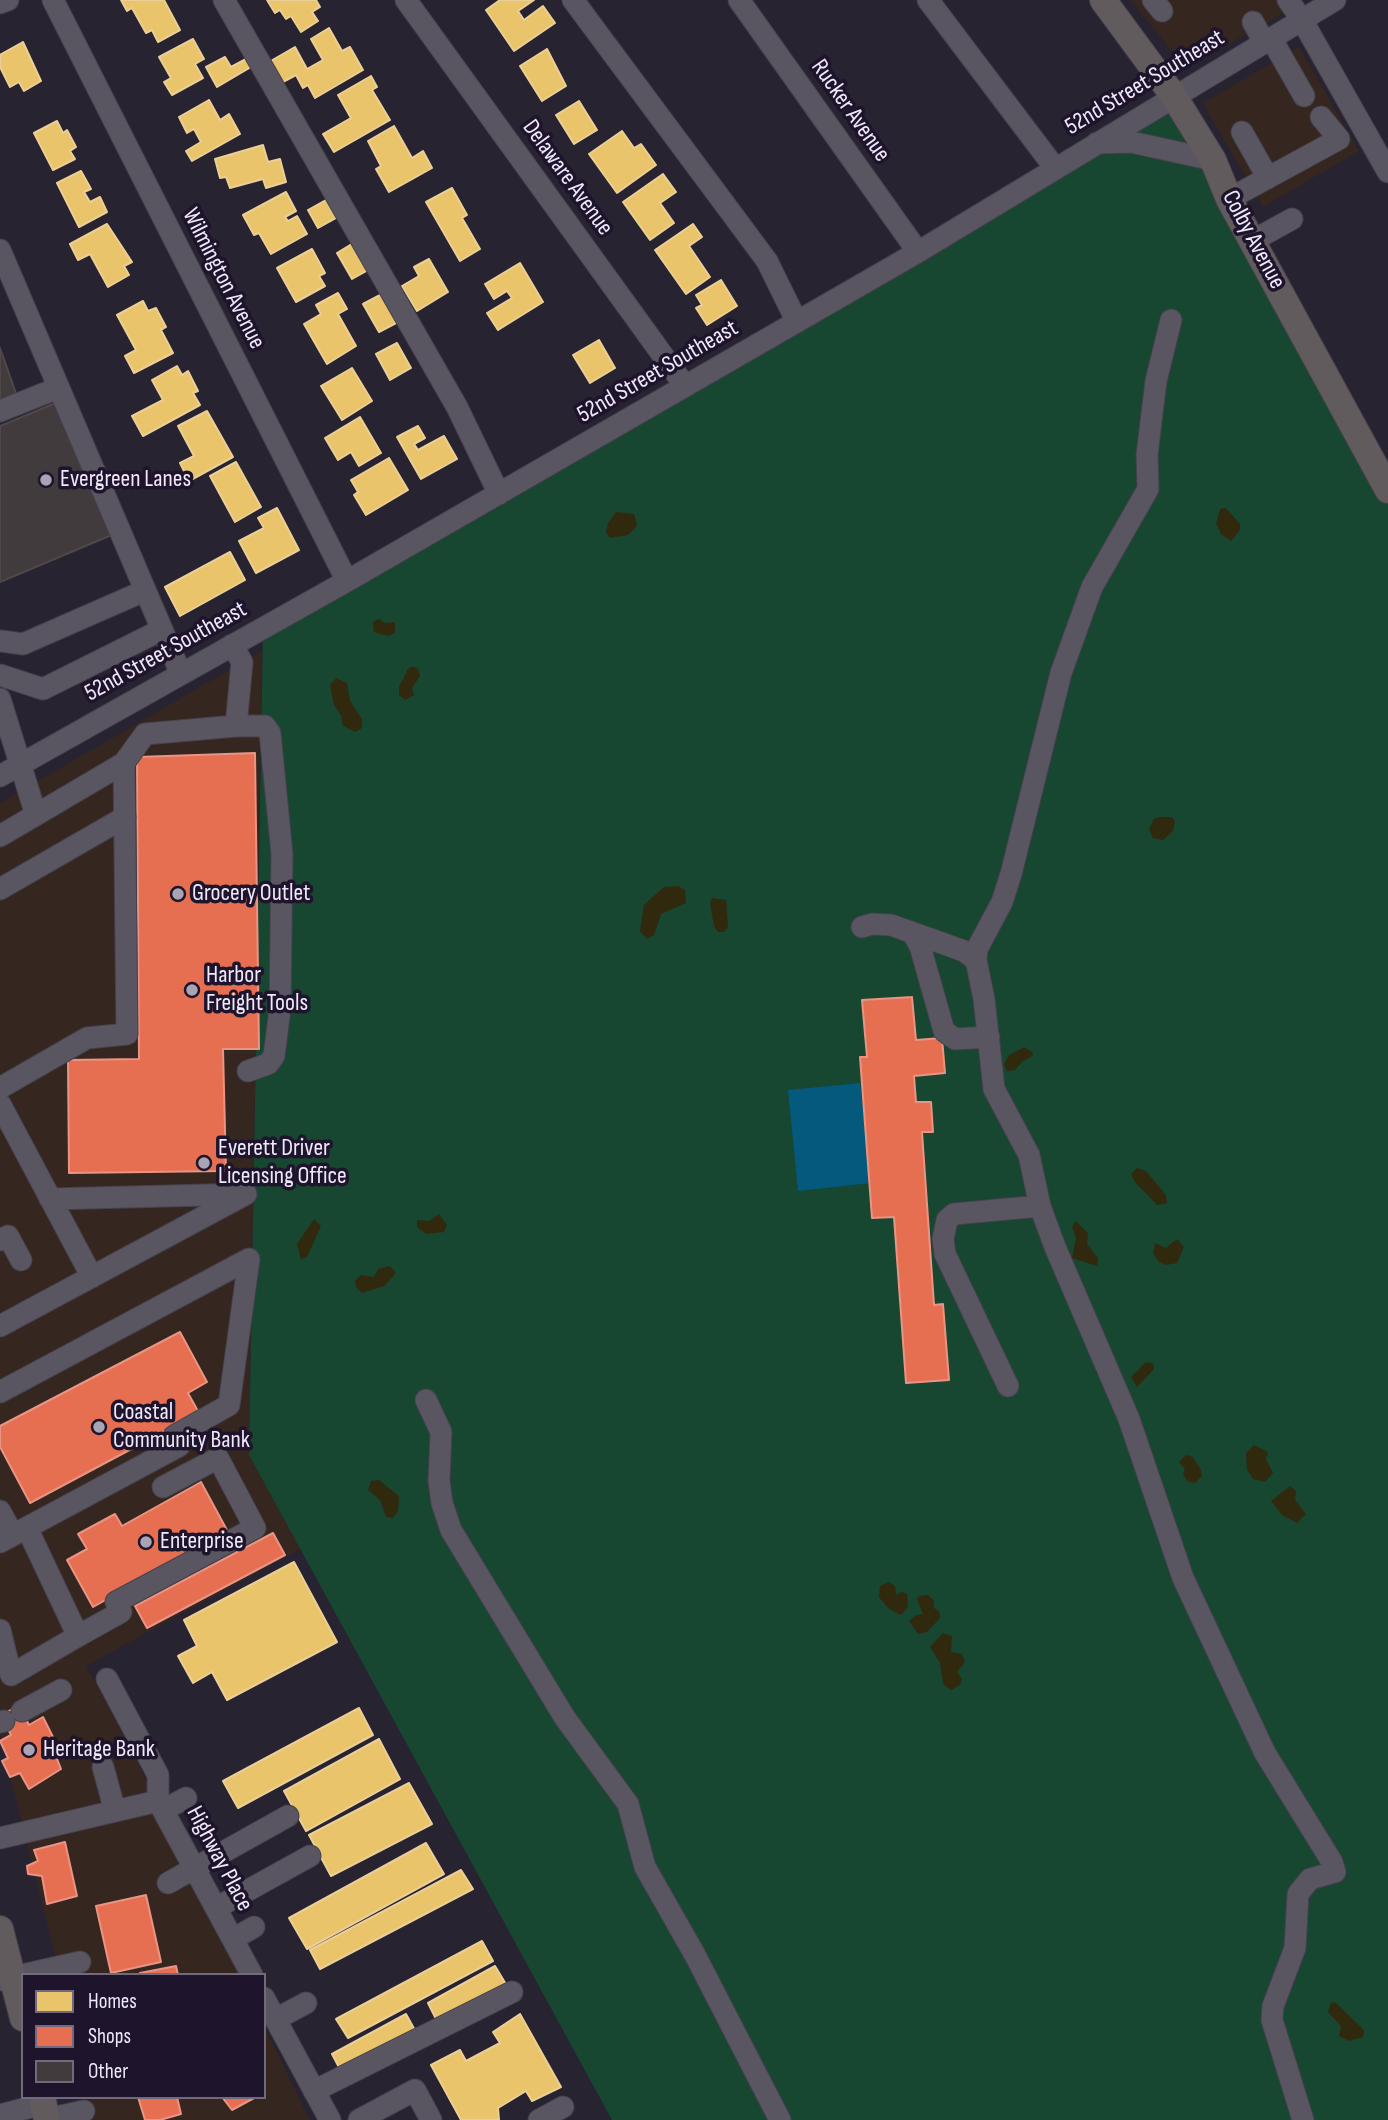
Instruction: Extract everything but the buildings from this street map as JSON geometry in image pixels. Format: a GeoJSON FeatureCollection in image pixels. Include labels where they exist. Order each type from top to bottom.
{"type":"FeatureCollection","features":[{"type":"Feature","properties":{"kind":"main road","name":"Colby Avenue"},"geometry":{"type":"LineString","coordinates":[[1103,0],[1173,95],[1213,160],[1229,199],[1388,490]]}},
{"type":"Feature","properties":{"kind":"main road"},"geometry":{"type":"LineString","coordinates":[[0,1928],[6,1978],[21,2013]]}},
{"type":"Feature","properties":{"kind":"street"},"geometry":{"type":"LineString","coordinates":[[0,3],[8,0]]}},
{"type":"Feature","properties":{"kind":"street","name":"Wilmington Avenue"},"geometry":{"type":"LineString","coordinates":[[53,0],[347,581]]}},
{"type":"Feature","properties":{"kind":"street"},"geometry":{"type":"LineString","coordinates":[[224,0],[457,407],[499,494]]}},
{"type":"Feature","properties":{"kind":"street","name":"Delaware Avenue"},"geometry":{"type":"LineString","coordinates":[[406,0],[685,386]]}},
{"type":"Feature","properties":{"kind":"street"},"geometry":{"type":"LineString","coordinates":[[573,0],[766,261],[797,322]]}},
{"type":"Feature","properties":{"kind":"street","name":"Rucker Avenue"},"geometry":{"type":"LineString","coordinates":[[739,0],[918,252]]}},
{"type":"Feature","properties":{"kind":"street"},"geometry":{"type":"LineString","coordinates":[[928,0],[1055,168]]}},
{"type":"Feature","properties":{"kind":"street"},"geometry":{"type":"LineString","coordinates":[[1288,0],[1388,172]]}},
{"type":"Feature","properties":{"kind":"street","name":"52nd Street Southeast"},"geometry":{"type":"LineString","coordinates":[[0,776],[347,581],[918,252],[1173,95],[1335,0]]}},
{"type":"Feature","properties":{"kind":"street"},"geometry":{"type":"LineString","coordinates":[[1253,22],[1268,40],[1304,96]]}},
{"type":"Feature","properties":{"kind":"street"},"geometry":{"type":"LineString","coordinates":[[1229,199],[1339,139],[1321,117]]}},
{"type":"Feature","properties":{"kind":"street"},"geometry":{"type":"LineString","coordinates":[[1242,132],[1268,178]]}},
{"type":"Feature","properties":{"kind":"street"},"geometry":{"type":"LineString","coordinates":[[1095,143],[1131,142],[1213,160]]}},
{"type":"Feature","properties":{"kind":"street"},"geometry":{"type":"LineString","coordinates":[[1252,241],[1292,219]]}},
{"type":"Feature","properties":{"kind":"street"},"geometry":{"type":"LineString","coordinates":[[0,250],[181,674]]}},
{"type":"Feature","properties":{"kind":"street"},"geometry":{"type":"LineString","coordinates":[[1171,320],[1156,382],[1147,455],[1147,489],[1092,587],[1060,673],[1011,874],[1002,902],[977,948],[976,960],[989,1037],[991,1079],[1028,1155],[1040,1206],[1129,1419],[1183,1578],[1265,1754],[1322,1842],[1335,1872],[1310,1879],[1298,1894],[1295,1948],[1273,2006],[1272,2020],[1303,2120]]}},
{"type":"Feature","properties":{"kind":"street"},"geometry":{"type":"LineString","coordinates":[[0,411],[58,388]]}},
{"type":"Feature","properties":{"kind":"street"},"geometry":{"type":"LineString","coordinates":[[0,641],[23,644],[144,590]]}},
{"type":"Feature","properties":{"kind":"street"},"geometry":{"type":"LineString","coordinates":[[0,675],[43,689],[161,630]]}},
{"type":"Feature","properties":{"kind":"street"},"geometry":{"type":"LineString","coordinates":[[232,645],[242,662],[236,726]]}},
{"type":"Feature","properties":{"kind":"street"},"geometry":{"type":"LineString","coordinates":[[0,699],[36,815]]}},
{"type":"Feature","properties":{"kind":"street"},"geometry":{"type":"LineString","coordinates":[[0,836],[124,763],[145,734],[265,726],[270,733],[282,855],[280,1009],[274,1056],[268,1064],[248,1071]]}},
{"type":"Feature","properties":{"kind":"street"},"geometry":{"type":"LineString","coordinates":[[0,1088],[87,1038],[127,1034],[124,763]]}},
{"type":"Feature","properties":{"kind":"street"},"geometry":{"type":"LineString","coordinates":[[0,890],[125,817]]}},
{"type":"Feature","properties":{"kind":"street"},"geometry":{"type":"LineString","coordinates":[[862,927],[872,924],[891,925],[964,951],[976,960]]}},
{"type":"Feature","properties":{"kind":"street"},"geometry":{"type":"LineString","coordinates":[[913,934],[920,946],[944,1031],[955,1039],[989,1037]]}},
{"type":"Feature","properties":{"kind":"street"},"geometry":{"type":"LineString","coordinates":[[0,1104],[92,1277]]}},
{"type":"Feature","properties":{"kind":"street"},"geometry":{"type":"LineString","coordinates":[[0,1326],[246,1194],[50,1199]]}},
{"type":"Feature","properties":{"kind":"street"},"geometry":{"type":"LineString","coordinates":[[1008,1386],[945,1254],[943,1239],[947,1220],[954,1214],[1040,1206]]}},
{"type":"Feature","properties":{"kind":"street"},"geometry":{"type":"LineString","coordinates":[[0,1240],[8,1236],[21,1260]]}},
{"type":"Feature","properties":{"kind":"street"},"geometry":{"type":"LineString","coordinates":[[0,1392],[248,1259],[229,1405],[174,1436],[179,1446],[13,1535]]}},
{"type":"Feature","properties":{"kind":"street"},"geometry":{"type":"LineString","coordinates":[[426,1401],[441,1432],[439,1481],[442,1503],[451,1530],[565,1718],[621,1791],[628,1804],[645,1867],[695,1955],[780,2120]]}},
{"type":"Feature","properties":{"kind":"street"},"geometry":{"type":"LineString","coordinates":[[0,1630],[11,1675],[121,1612],[116,1602],[255,1528],[218,1458],[163,1487]]}},
{"type":"Feature","properties":{"kind":"street"},"geometry":{"type":"LineString","coordinates":[[0,1511],[78,1636]]}},
{"type":"Feature","properties":{"kind":"street"},"geometry":{"type":"LineString","coordinates":[[107,1679],[158,1775],[160,1805],[186,1798]]}},
{"type":"Feature","properties":{"kind":"street"},"geometry":{"type":"LineString","coordinates":[[9,1718],[61,1690]]}},
{"type":"Feature","properties":{"kind":"street"},"geometry":{"type":"LineString","coordinates":[[103,1767],[115,1811]]}},
{"type":"Feature","properties":{"kind":"street","name":"Highway Place"},"geometry":{"type":"LineString","coordinates":[[0,1838],[115,1811],[160,1805],[251,1973]]}},
{"type":"Feature","properties":{"kind":"street"},"geometry":{"type":"LineString","coordinates":[[168,1883],[288,1816]]}},
{"type":"Feature","properties":{"kind":"street"},"geometry":{"type":"LineString","coordinates":[[216,1908],[310,1856]]}},
{"type":"Feature","properties":{"kind":"street"},"geometry":{"type":"LineString","coordinates":[[233,1939],[254,1927]]}},
{"type":"Feature","properties":{"kind":"street"},"geometry":{"type":"LineString","coordinates":[[29,1973],[80,1962]]}},
{"type":"Feature","properties":{"kind":"street"},"geometry":{"type":"LineString","coordinates":[[314,2091],[512,1992]]}},
{"type":"Feature","properties":{"kind":"street"},"geometry":{"type":"LineString","coordinates":[[266,2002],[330,2120]]}},
{"type":"Feature","properties":{"kind":"street"},"geometry":{"type":"LineString","coordinates":[[276,2019],[306,2003]]}},
{"type":"Feature","properties":{"kind":"street"},"geometry":{"type":"LineString","coordinates":[[359,2120],[415,2090],[431,2120]]}},
{"type":"Feature","properties":{"kind":"street"},"geometry":{"type":"LineString","coordinates":[[539,2120],[563,2107]]}},
{"type":"Feature","properties":{"kind":"street"},"geometry":{"type":"LineString","coordinates":[[0,2115],[45,2110],[84,2111]]}},
{"type":"Feature","properties":{"kind":"shaded area"},"geometry":{"type":"Polygon","coordinates":[[[1131,0],[1276,0],[1285,12],[1186,69],[1131,0]]]}},
{"type":"Feature","properties":{"kind":"shaded area"},"geometry":{"type":"Polygon","coordinates":[[[1299,47],[1359,151],[1263,207],[1203,103],[1299,47]]]}},
{"type":"Feature","properties":{"kind":"shaded area"},"geometry":{"type":"Polygon","coordinates":[[[262,651],[249,1455],[302,1548],[86,1666],[133,1753],[239,1973],[60,1973],[0,1735],[0,803],[262,651]]]}},
{"type":"Feature","properties":{"kind":"shaded area"},"geometry":{"type":"Polygon","coordinates":[[[266,2030],[310,2120],[92,2120],[87,2099],[266,2099],[266,2030]]]}},
{"type":"Feature","properties":{"kind":"green space"},"geometry":{"type":"Polygon","coordinates":[[[1173,95],[1388,490],[1388,2120],[612,2120],[249,1455],[263,629],[1173,95]]]}},
{"type":"Feature","properties":{"kind":"sand"},"geometry":{"type":"Polygon","coordinates":[[[1226,508],[1240,524],[1240,530],[1231,541],[1221,534],[1216,523],[1220,509],[1226,508]]]}},
{"type":"Feature","properties":{"kind":"sand"},"geometry":{"type":"Polygon","coordinates":[[[616,512],[634,514],[637,526],[628,535],[610,538],[606,532],[608,523],[616,512]]]}},
{"type":"Feature","properties":{"kind":"sand"},"geometry":{"type":"Polygon","coordinates":[[[379,619],[385,623],[395,622],[395,633],[388,636],[374,632],[373,622],[379,619]]]}},
{"type":"Feature","properties":{"kind":"sand"},"geometry":{"type":"Polygon","coordinates":[[[413,666],[418,669],[420,676],[412,688],[414,695],[405,700],[399,695],[399,687],[408,669],[413,666]]]}},
{"type":"Feature","properties":{"kind":"sand"},"geometry":{"type":"Polygon","coordinates":[[[336,678],[347,683],[350,701],[362,719],[362,728],[355,732],[343,726],[341,715],[334,705],[330,685],[336,678]]]}},
{"type":"Feature","properties":{"kind":"sand"},"geometry":{"type":"Polygon","coordinates":[[[1172,817],[1175,821],[1173,831],[1163,840],[1153,838],[1149,829],[1154,819],[1172,817]]]}},
{"type":"Feature","properties":{"kind":"sand"},"geometry":{"type":"Polygon","coordinates":[[[678,886],[685,890],[686,903],[661,914],[654,935],[647,939],[640,931],[644,905],[664,887],[678,886]]]}},
{"type":"Feature","properties":{"kind":"sand"},"geometry":{"type":"Polygon","coordinates":[[[712,898],[726,900],[728,927],[724,932],[718,932],[714,926],[710,904],[712,898]]]}},
{"type":"Feature","properties":{"kind":"sand"},"geometry":{"type":"Polygon","coordinates":[[[1024,1047],[1032,1052],[1033,1056],[1023,1061],[1015,1070],[1007,1071],[1004,1065],[1008,1056],[1024,1047]]]}},
{"type":"Feature","properties":{"kind":"sand"},"geometry":{"type":"Polygon","coordinates":[[[1137,1168],[1146,1171],[1166,1195],[1167,1203],[1157,1205],[1135,1182],[1131,1174],[1137,1168]]]}},
{"type":"Feature","properties":{"kind":"sand"},"geometry":{"type":"Polygon","coordinates":[[[439,1214],[447,1225],[444,1232],[426,1234],[417,1227],[417,1220],[429,1221],[439,1214]]]}},
{"type":"Feature","properties":{"kind":"sand"},"geometry":{"type":"Polygon","coordinates":[[[314,1219],[321,1226],[307,1257],[301,1259],[297,1244],[314,1219]]]}},
{"type":"Feature","properties":{"kind":"sand"},"geometry":{"type":"Polygon","coordinates":[[[1076,1221],[1088,1233],[1087,1244],[1098,1258],[1097,1266],[1072,1258],[1076,1238],[1072,1227],[1076,1221]]]}},
{"type":"Feature","properties":{"kind":"sand"},"geometry":{"type":"Polygon","coordinates":[[[1177,1239],[1184,1247],[1177,1263],[1166,1265],[1159,1262],[1153,1253],[1155,1243],[1166,1248],[1177,1239]]]}},
{"type":"Feature","properties":{"kind":"sand"},"geometry":{"type":"Polygon","coordinates":[[[390,1266],[396,1273],[384,1286],[362,1293],[356,1287],[355,1281],[361,1275],[374,1277],[378,1269],[390,1266]]]}},
{"type":"Feature","properties":{"kind":"sand"},"geometry":{"type":"Polygon","coordinates":[[[1146,1362],[1153,1363],[1154,1369],[1137,1387],[1131,1377],[1146,1362]]]}},
{"type":"Feature","properties":{"kind":"sand"},"geometry":{"type":"Polygon","coordinates":[[[1254,1445],[1268,1452],[1266,1459],[1273,1473],[1265,1482],[1253,1479],[1247,1469],[1246,1453],[1254,1445]]]}},
{"type":"Feature","properties":{"kind":"sand"},"geometry":{"type":"Polygon","coordinates":[[[1186,1455],[1193,1457],[1201,1470],[1202,1476],[1195,1483],[1187,1481],[1183,1474],[1185,1469],[1179,1462],[1186,1455]]]}},
{"type":"Feature","properties":{"kind":"sand"},"geometry":{"type":"Polygon","coordinates":[[[379,1480],[399,1496],[398,1511],[393,1518],[386,1517],[380,1500],[368,1490],[371,1481],[379,1480]]]}},
{"type":"Feature","properties":{"kind":"sand"},"geometry":{"type":"Polygon","coordinates":[[[1290,1486],[1296,1491],[1295,1500],[1306,1514],[1297,1523],[1282,1515],[1271,1501],[1290,1486]]]}},
{"type":"Feature","properties":{"kind":"sand"},"geometry":{"type":"Polygon","coordinates":[[[889,1582],[895,1586],[896,1595],[902,1592],[907,1594],[908,1607],[901,1615],[889,1609],[879,1597],[880,1586],[889,1582]]]}},
{"type":"Feature","properties":{"kind":"sand"},"geometry":{"type":"Polygon","coordinates":[[[928,1595],[934,1601],[934,1608],[939,1611],[940,1618],[927,1632],[918,1634],[909,1621],[916,1615],[923,1614],[917,1599],[919,1596],[928,1595]]]}},
{"type":"Feature","properties":{"kind":"sand"},"geometry":{"type":"Polygon","coordinates":[[[943,1633],[952,1636],[951,1652],[962,1654],[965,1662],[957,1672],[962,1679],[960,1685],[951,1690],[943,1684],[940,1663],[930,1647],[943,1633]]]}},
{"type":"Feature","properties":{"kind":"sand"},"geometry":{"type":"Polygon","coordinates":[[[1335,2002],[1364,2030],[1363,2037],[1349,2041],[1339,2036],[1341,2026],[1328,2012],[1331,2003],[1335,2002]]]}},
{"type":"Feature","properties":{"kind":"water"},"geometry":{"type":"Polygon","coordinates":[[[860,1083],[871,1183],[798,1191],[788,1090],[860,1083]]]}},
{"type":"Feature","properties":{"kind":"place","name":"Evergreen Lanes"},"geometry":{"type":"Point","coordinates":[46,480]}},
{"type":"Feature","properties":{"kind":"place","name":"Grocery Outlet"},"geometry":{"type":"Point","coordinates":[178,894]}},
{"type":"Feature","properties":{"kind":"place","name":"Harbor Freight Tools"},"geometry":{"type":"Point","coordinates":[192,990]}},
{"type":"Feature","properties":{"kind":"place","name":"Everett Driver Licensing Office"},"geometry":{"type":"Point","coordinates":[204,1163]}},
{"type":"Feature","properties":{"kind":"place","name":"Coastal Community Bank"},"geometry":{"type":"Point","coordinates":[99,1427]}},
{"type":"Feature","properties":{"kind":"place","name":"Enterprise"},"geometry":{"type":"Point","coordinates":[146,1542]}},
{"type":"Feature","properties":{"kind":"place","name":"Heritage Bank"},"geometry":{"type":"Point","coordinates":[29,1750]}}]}
